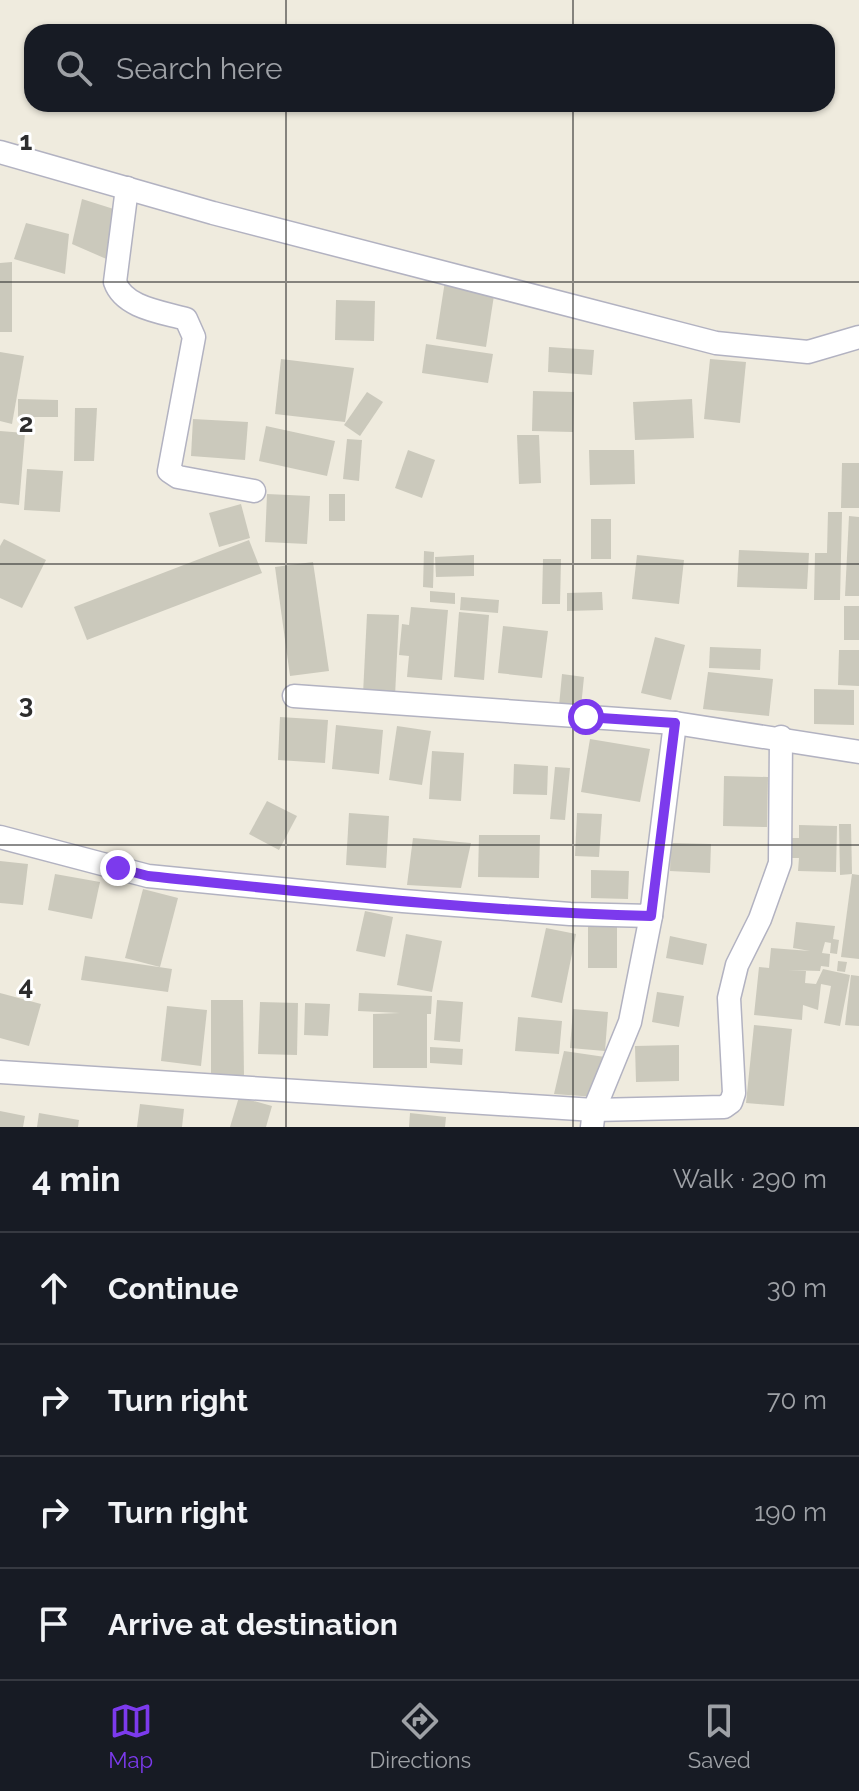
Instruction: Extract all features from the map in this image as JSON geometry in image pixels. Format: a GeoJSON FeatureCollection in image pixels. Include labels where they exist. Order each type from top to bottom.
{"type":"FeatureCollection","features":[{"type":"Feature","properties":{"kind":"street"},"geometry":{"type":"LineString","coordinates":[[0,152],[716,343],[808,352],[859,337]]}},
{"type":"Feature","properties":{"kind":"street"},"geometry":{"type":"LineString","coordinates":[[127,188],[115,282],[119,292],[128,301],[186,319],[194,337],[169,471],[178,477],[254,491]]}},
{"type":"Feature","properties":{"kind":"street"},"geometry":{"type":"LineString","coordinates":[[294,696],[675,723],[781,737],[859,752]]}},
{"type":"Feature","properties":{"kind":"street"},"geometry":{"type":"LineString","coordinates":[[593,1119],[630,1022],[651,916],[675,723]]}},
{"type":"Feature","properties":{"kind":"street"},"geometry":{"type":"LineString","coordinates":[[0,1072],[593,1119],[724,1107],[731,1102],[729,998],[737,965],[760,919],[780,863],[781,737]]}},
{"type":"Feature","properties":{"kind":"street"},"geometry":{"type":"LineString","coordinates":[[0,837],[148,876],[419,902],[570,914],[651,916]]}},
{"type":"Feature","properties":{"kind":"building"},"geometry":{"type":"Polygon","coordinates":[[[82,199],[120,211],[111,261],[72,244],[82,199]]]}},
{"type":"Feature","properties":{"kind":"building"},"geometry":{"type":"Polygon","coordinates":[[[26,223],[69,234],[65,274],[14,259],[26,223]]]}},
{"type":"Feature","properties":{"kind":"building"},"geometry":{"type":"Polygon","coordinates":[[[12,262],[12,332],[0,332],[0,263],[12,262]]]}},
{"type":"Feature","properties":{"kind":"building"},"geometry":{"type":"Polygon","coordinates":[[[445,281],[495,289],[486,347],[436,339],[445,281]]]}},
{"type":"Feature","properties":{"kind":"building"},"geometry":{"type":"Polygon","coordinates":[[[336,300],[375,301],[374,341],[335,340],[336,300]]]}},
{"type":"Feature","properties":{"kind":"building"},"geometry":{"type":"Polygon","coordinates":[[[426,344],[493,354],[488,383],[422,373],[426,344]]]}},
{"type":"Feature","properties":{"kind":"building"},"geometry":{"type":"Polygon","coordinates":[[[549,347],[594,350],[592,375],[548,372],[549,347]]]}},
{"type":"Feature","properties":{"kind":"building"},"geometry":{"type":"Polygon","coordinates":[[[0,352],[24,356],[12,424],[0,421],[0,352]]]}},
{"type":"Feature","properties":{"kind":"building"},"geometry":{"type":"Polygon","coordinates":[[[281,359],[354,368],[345,422],[275,414],[281,359]]]}},
{"type":"Feature","properties":{"kind":"building"},"geometry":{"type":"Polygon","coordinates":[[[710,359],[746,362],[740,423],[704,419],[710,359]]]}},
{"type":"Feature","properties":{"kind":"building"},"geometry":{"type":"Polygon","coordinates":[[[533,391],[574,392],[573,432],[532,431],[533,391]]]}},
{"type":"Feature","properties":{"kind":"building"},"geometry":{"type":"Polygon","coordinates":[[[367,392],[383,402],[360,436],[344,425],[367,392]]]}},
{"type":"Feature","properties":{"kind":"building"},"geometry":{"type":"Polygon","coordinates":[[[18,399],[58,400],[58,417],[18,417],[18,399]]]}},
{"type":"Feature","properties":{"kind":"building"},"geometry":{"type":"Polygon","coordinates":[[[692,399],[694,438],[635,440],[633,402],[692,399]]]}},
{"type":"Feature","properties":{"kind":"building"},"geometry":{"type":"Polygon","coordinates":[[[75,408],[97,408],[94,461],[74,461],[75,408]]]}},
{"type":"Feature","properties":{"kind":"building"},"geometry":{"type":"Polygon","coordinates":[[[193,419],[248,422],[245,460],[191,456],[193,419]]]}},
{"type":"Feature","properties":{"kind":"building"},"geometry":{"type":"Polygon","coordinates":[[[266,426],[335,441],[327,476],[259,461],[266,426]]]}},
{"type":"Feature","properties":{"kind":"building"},"geometry":{"type":"Polygon","coordinates":[[[0,431],[25,433],[19,505],[0,503],[0,431]]]}},
{"type":"Feature","properties":{"kind":"building"},"geometry":{"type":"Polygon","coordinates":[[[517,435],[539,435],[541,483],[519,484],[517,435]]]}},
{"type":"Feature","properties":{"kind":"building"},"geometry":{"type":"Polygon","coordinates":[[[347,439],[362,440],[359,481],[343,479],[347,439]]]}},
{"type":"Feature","properties":{"kind":"building"},"geometry":{"type":"Polygon","coordinates":[[[408,450],[435,460],[422,498],[395,488],[408,450]]]}},
{"type":"Feature","properties":{"kind":"building"},"geometry":{"type":"Polygon","coordinates":[[[589,450],[634,450],[635,484],[590,485],[589,450]]]}},
{"type":"Feature","properties":{"kind":"building"},"geometry":{"type":"Polygon","coordinates":[[[842,463],[859,463],[859,508],[841,508],[842,463]]]}},
{"type":"Feature","properties":{"kind":"building"},"geometry":{"type":"Polygon","coordinates":[[[27,469],[63,471],[60,512],[24,510],[27,469]]]}},
{"type":"Feature","properties":{"kind":"building"},"geometry":{"type":"Polygon","coordinates":[[[267,494],[310,496],[307,544],[265,542],[267,494]]]}},
{"type":"Feature","properties":{"kind":"building"},"geometry":{"type":"Polygon","coordinates":[[[329,494],[345,494],[345,521],[329,521],[329,494]]]}},
{"type":"Feature","properties":{"kind":"building"},"geometry":{"type":"Polygon","coordinates":[[[241,504],[250,538],[219,547],[209,513],[241,504]]]}},
{"type":"Feature","properties":{"kind":"building"},"geometry":{"type":"Polygon","coordinates":[[[828,512],[842,512],[840,600],[814,600],[815,553],[827,553],[828,512]]]}},
{"type":"Feature","properties":{"kind":"building"},"geometry":{"type":"Polygon","coordinates":[[[849,516],[859,517],[859,596],[845,596],[849,516]]]}},
{"type":"Feature","properties":{"kind":"building"},"geometry":{"type":"Polygon","coordinates":[[[591,519],[611,519],[611,559],[591,559],[591,519]]]}},
{"type":"Feature","properties":{"kind":"building"},"geometry":{"type":"Polygon","coordinates":[[[4,539],[46,560],[22,608],[0,598],[0,546],[4,539]]]}},
{"type":"Feature","properties":{"kind":"building"},"geometry":{"type":"Polygon","coordinates":[[[249,540],[262,573],[87,640],[74,607],[249,540]]]}},
{"type":"Feature","properties":{"kind":"building"},"geometry":{"type":"Polygon","coordinates":[[[739,550],[809,553],[807,589],[737,587],[739,550]]]}},
{"type":"Feature","properties":{"kind":"building"},"geometry":{"type":"Polygon","coordinates":[[[424,551],[434,552],[433,588],[423,587],[424,551]]]}},
{"type":"Feature","properties":{"kind":"building"},"geometry":{"type":"Polygon","coordinates":[[[474,555],[474,576],[436,577],[435,557],[474,555]]]}},
{"type":"Feature","properties":{"kind":"building"},"geometry":{"type":"Polygon","coordinates":[[[637,555],[684,560],[679,604],[632,599],[637,555]]]}},
{"type":"Feature","properties":{"kind":"building"},"geometry":{"type":"Polygon","coordinates":[[[543,559],[561,559],[560,604],[542,604],[543,559]]]}},
{"type":"Feature","properties":{"kind":"building"},"geometry":{"type":"Polygon","coordinates":[[[313,562],[329,671],[290,676],[275,567],[313,562]]]}},
{"type":"Feature","properties":{"kind":"building"},"geometry":{"type":"Polygon","coordinates":[[[430,591],[455,593],[455,604],[430,602],[430,591]]]}},
{"type":"Feature","properties":{"kind":"building"},"geometry":{"type":"Polygon","coordinates":[[[602,592],[603,610],[567,611],[567,593],[602,592]]]}},
{"type":"Feature","properties":{"kind":"building"},"geometry":{"type":"Polygon","coordinates":[[[461,597],[499,600],[498,613],[460,610],[461,597]]]}},
{"type":"Feature","properties":{"kind":"building"},"geometry":{"type":"Polygon","coordinates":[[[844,606],[859,606],[859,640],[844,640],[844,606]]]}},
{"type":"Feature","properties":{"kind":"building"},"geometry":{"type":"Polygon","coordinates":[[[411,607],[448,610],[442,680],[407,677],[409,656],[399,655],[402,624],[409,625],[411,607]]]}},
{"type":"Feature","properties":{"kind":"building"},"geometry":{"type":"Polygon","coordinates":[[[459,612],[489,615],[484,680],[454,677],[459,612]]]}},
{"type":"Feature","properties":{"kind":"building"},"geometry":{"type":"Polygon","coordinates":[[[367,614],[399,615],[395,696],[363,694],[367,614]]]}},
{"type":"Feature","properties":{"kind":"building"},"geometry":{"type":"Polygon","coordinates":[[[503,626],[548,631],[542,678],[498,673],[503,626]]]}},
{"type":"Feature","properties":{"kind":"building"},"geometry":{"type":"Polygon","coordinates":[[[655,637],[685,645],[671,700],[641,693],[655,637]]]}},
{"type":"Feature","properties":{"kind":"building"},"geometry":{"type":"Polygon","coordinates":[[[710,647],[761,649],[760,670],[709,668],[710,647]]]}},
{"type":"Feature","properties":{"kind":"building"},"geometry":{"type":"Polygon","coordinates":[[[839,650],[859,650],[859,686],[838,685],[839,650]]]}},
{"type":"Feature","properties":{"kind":"building"},"geometry":{"type":"Polygon","coordinates":[[[708,672],[773,679],[769,716],[703,709],[708,672]]]}},
{"type":"Feature","properties":{"kind":"building"},"geometry":{"type":"Polygon","coordinates":[[[562,674],[584,677],[581,707],[559,706],[562,674]]]}},
{"type":"Feature","properties":{"kind":"building"},"geometry":{"type":"Polygon","coordinates":[[[814,689],[854,690],[854,725],[814,724],[814,689]]]}},
{"type":"Feature","properties":{"kind":"building"},"geometry":{"type":"Polygon","coordinates":[[[280,717],[328,720],[325,763],[278,760],[280,717]]]}},
{"type":"Feature","properties":{"kind":"building"},"geometry":{"type":"Polygon","coordinates":[[[336,725],[383,730],[379,774],[332,769],[336,725]]]}},
{"type":"Feature","properties":{"kind":"building"},"geometry":{"type":"Polygon","coordinates":[[[397,726],[431,731],[422,785],[389,780],[397,726]]]}},
{"type":"Feature","properties":{"kind":"building"},"geometry":{"type":"Polygon","coordinates":[[[590,739],[650,749],[640,802],[581,792],[590,739]]]}},
{"type":"Feature","properties":{"kind":"building"},"geometry":{"type":"Polygon","coordinates":[[[432,751],[464,753],[461,801],[429,799],[432,751]]]}},
{"type":"Feature","properties":{"kind":"building"},"geometry":{"type":"Polygon","coordinates":[[[514,764],[548,766],[547,795],[513,794],[514,764]]]}},
{"type":"Feature","properties":{"kind":"building"},"geometry":{"type":"Polygon","coordinates":[[[555,767],[570,768],[565,820],[550,819],[555,767]]]}},
{"type":"Feature","properties":{"kind":"building"},"geometry":{"type":"Polygon","coordinates":[[[724,776],[768,777],[767,827],[723,826],[724,776]]]}},
{"type":"Feature","properties":{"kind":"building"},"geometry":{"type":"Polygon","coordinates":[[[267,801],[297,816],[279,850],[249,834],[267,801]]]}},
{"type":"Feature","properties":{"kind":"building"},"geometry":{"type":"Polygon","coordinates":[[[349,813],[389,816],[386,868],[346,865],[349,813]]]}},
{"type":"Feature","properties":{"kind":"building"},"geometry":{"type":"Polygon","coordinates":[[[577,813],[602,814],[599,857],[575,856],[577,813]]]}},
{"type":"Feature","properties":{"kind":"building"},"geometry":{"type":"Polygon","coordinates":[[[839,824],[851,824],[852,874],[840,875],[839,824]]]}},
{"type":"Feature","properties":{"kind":"building"},"geometry":{"type":"Polygon","coordinates":[[[799,825],[837,826],[836,872],[798,871],[799,858],[790,858],[791,838],[799,838],[799,825]]]}},
{"type":"Feature","properties":{"kind":"building"},"geometry":{"type":"Polygon","coordinates":[[[479,835],[540,835],[539,878],[478,877],[479,835]]]}},
{"type":"Feature","properties":{"kind":"building"},"geometry":{"type":"Polygon","coordinates":[[[413,838],[471,843],[461,888],[407,885],[413,838]]]}},
{"type":"Feature","properties":{"kind":"building"},"geometry":{"type":"Polygon","coordinates":[[[671,843],[711,844],[710,873],[670,871],[671,843]]]}},
{"type":"Feature","properties":{"kind":"building"},"geometry":{"type":"Polygon","coordinates":[[[0,861],[28,864],[23,905],[0,903],[0,861]]]}},
{"type":"Feature","properties":{"kind":"building"},"geometry":{"type":"Polygon","coordinates":[[[591,870],[629,871],[628,899],[591,898],[591,870]]]}},
{"type":"Feature","properties":{"kind":"building"},"geometry":{"type":"Polygon","coordinates":[[[55,874],[100,882],[92,919],[48,910],[55,874]]]}},
{"type":"Feature","properties":{"kind":"building"},"geometry":{"type":"Polygon","coordinates":[[[852,874],[859,875],[859,959],[841,957],[852,874]]]}},
{"type":"Feature","properties":{"kind":"building"},"geometry":{"type":"Polygon","coordinates":[[[143,889],[178,898],[160,967],[125,958],[143,889]]]}},
{"type":"Feature","properties":{"kind":"building"},"geometry":{"type":"Polygon","coordinates":[[[365,911],[393,917],[385,957],[356,951],[365,911]]]}},
{"type":"Feature","properties":{"kind":"building"},"geometry":{"type":"Polygon","coordinates":[[[796,922],[835,926],[833,939],[839,940],[837,954],[830,953],[831,943],[825,942],[822,953],[830,954],[829,967],[821,966],[820,971],[788,970],[806,971],[805,983],[816,984],[823,969],[850,975],[840,1026],[824,1023],[831,986],[821,984],[818,1010],[803,1005],[802,1020],[754,1015],[759,967],[769,968],[771,948],[810,951],[793,948],[796,922]]]}},
{"type":"Feature","properties":{"kind":"building"},"geometry":{"type":"Polygon","coordinates":[[[588,925],[617,925],[617,968],[588,968],[588,925]]]}},
{"type":"Feature","properties":{"kind":"building"},"geometry":{"type":"Polygon","coordinates":[[[546,928],[576,934],[562,1003],[531,997],[546,928]]]}},
{"type":"Feature","properties":{"kind":"building"},"geometry":{"type":"Polygon","coordinates":[[[406,934],[442,941],[432,992],[397,985],[406,934]]]}},
{"type":"Feature","properties":{"kind":"building"},"geometry":{"type":"Polygon","coordinates":[[[670,936],[707,944],[703,965],[666,958],[670,936]]]}},
{"type":"Feature","properties":{"kind":"building"},"geometry":{"type":"Polygon","coordinates":[[[85,956],[172,969],[168,992],[81,980],[85,956]]]}},
{"type":"Feature","properties":{"kind":"building"},"geometry":{"type":"Polygon","coordinates":[[[838,961],[847,962],[845,972],[837,971],[838,961]]]}},
{"type":"Feature","properties":{"kind":"building"},"geometry":{"type":"Polygon","coordinates":[[[851,975],[859,976],[859,1026],[845,1025],[851,975]]]}},
{"type":"Feature","properties":{"kind":"building"},"geometry":{"type":"Polygon","coordinates":[[[657,992],[684,996],[679,1027],[652,1022],[657,992]]]}},
{"type":"Feature","properties":{"kind":"building"},"geometry":{"type":"Polygon","coordinates":[[[0,993],[41,1004],[29,1046],[0,1038],[0,993]]]}},
{"type":"Feature","properties":{"kind":"building"},"geometry":{"type":"Polygon","coordinates":[[[359,993],[432,996],[431,1014],[427,1014],[427,1068],[373,1068],[373,1014],[400,1013],[358,1011],[359,993]]]}},
{"type":"Feature","properties":{"kind":"building"},"geometry":{"type":"Polygon","coordinates":[[[211,1000],[243,1000],[244,1077],[211,1077],[211,1000]]]}},
{"type":"Feature","properties":{"kind":"building"},"geometry":{"type":"Polygon","coordinates":[[[437,1000],[463,1002],[460,1042],[434,1040],[437,1000]]]}},
{"type":"Feature","properties":{"kind":"building"},"geometry":{"type":"Polygon","coordinates":[[[260,1002],[298,1003],[297,1055],[258,1054],[260,1002]]]}},
{"type":"Feature","properties":{"kind":"building"},"geometry":{"type":"Polygon","coordinates":[[[305,1003],[330,1004],[328,1036],[304,1035],[305,1003]]]}},
{"type":"Feature","properties":{"kind":"building"},"geometry":{"type":"Polygon","coordinates":[[[167,1006],[207,1010],[201,1066],[161,1061],[167,1006]]]}},
{"type":"Feature","properties":{"kind":"building"},"geometry":{"type":"Polygon","coordinates":[[[573,1009],[608,1012],[605,1051],[570,1048],[573,1009]]]}},
{"type":"Feature","properties":{"kind":"building"},"geometry":{"type":"Polygon","coordinates":[[[518,1017],[562,1021],[559,1054],[515,1051],[518,1017]]]}},
{"type":"Feature","properties":{"kind":"building"},"geometry":{"type":"Polygon","coordinates":[[[754,1025],[792,1029],[784,1106],[746,1103],[754,1025]]]}},
{"type":"Feature","properties":{"kind":"building"},"geometry":{"type":"Polygon","coordinates":[[[679,1045],[679,1081],[636,1082],[635,1046],[679,1045]]]}},
{"type":"Feature","properties":{"kind":"building"},"geometry":{"type":"Polygon","coordinates":[[[430,1047],[463,1049],[462,1065],[430,1063],[430,1047]]]}},
{"type":"Feature","properties":{"kind":"building"},"geometry":{"type":"Polygon","coordinates":[[[564,1051],[605,1057],[596,1097],[554,1094],[564,1051]]]}},
{"type":"Feature","properties":{"kind":"building"},"geometry":{"type":"Polygon","coordinates":[[[239,1097],[272,1106],[266,1127],[230,1127],[239,1097]]]}},
{"type":"Feature","properties":{"kind":"building"},"geometry":{"type":"Polygon","coordinates":[[[140,1104],[184,1109],[182,1127],[137,1127],[140,1104]]]}},
{"type":"Feature","properties":{"kind":"building"},"geometry":{"type":"Polygon","coordinates":[[[0,1111],[25,1116],[23,1127],[0,1127],[0,1111]]]}},
{"type":"Feature","properties":{"kind":"building"},"geometry":{"type":"Polygon","coordinates":[[[39,1113],[79,1120],[78,1127],[37,1127],[39,1113]]]}},
{"type":"Feature","properties":{"kind":"building"},"geometry":{"type":"Polygon","coordinates":[[[410,1113],[446,1117],[445,1127],[409,1127],[410,1113]]]}},
{"type":"Feature","properties":{"kind":"route"},"geometry":{"type":"LineString","coordinates":[[118,868],[148,876],[403,901],[570,914],[651,916],[675,723],[586,717]]}}]}
